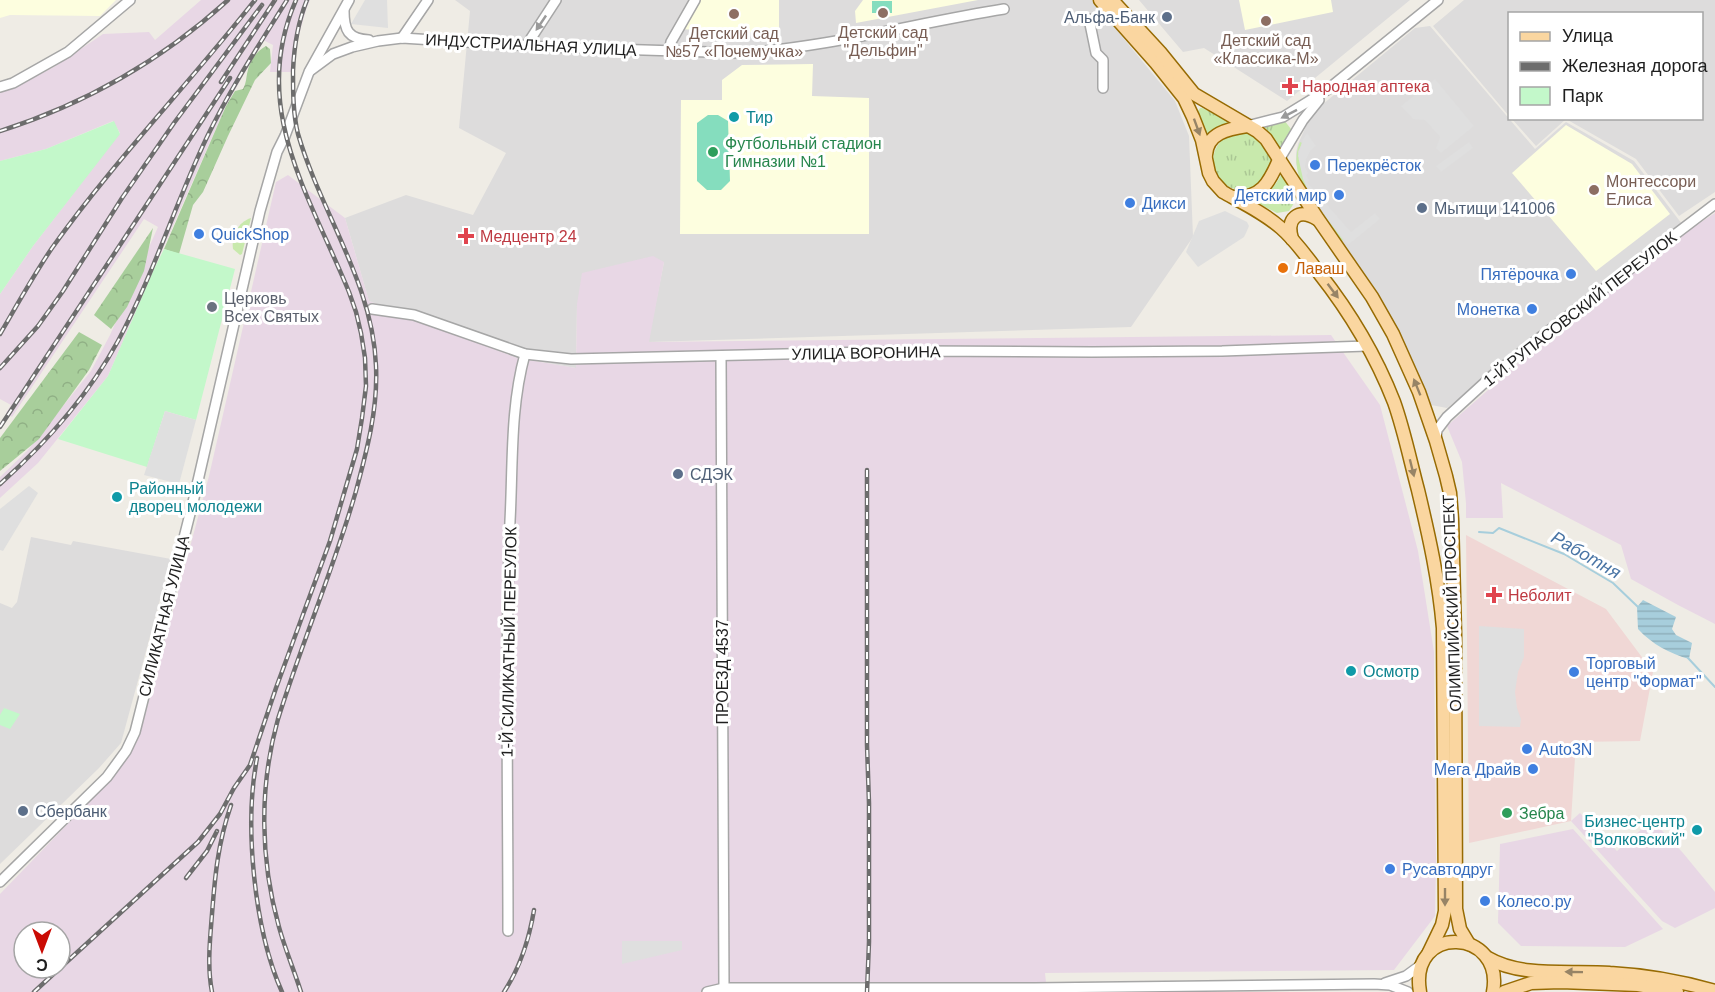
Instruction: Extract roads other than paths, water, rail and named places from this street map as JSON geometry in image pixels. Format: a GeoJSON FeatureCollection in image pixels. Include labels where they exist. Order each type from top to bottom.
{"type":"FeatureCollection","features":[{"type":"Feature","properties":{"kind":"main road","name":"ОЛИМПИЙСКИЙ ПРОСПЕКТ"},"geometry":{"type":"LineString","coordinates":[[1100,0],[1184,98],[1202,140],[1209,173],[1218,188],[1265,215],[1292,239],[1337,296],[1384,380],[1403,430],[1436,566],[1444,647],[1445,911],[1442,925],[1421,965]]}},
{"type":"Feature","properties":{"kind":"main road","name":"ОЛИМПИЙСКИЙ ПРОСПЕКТ"},"geometry":{"type":"LineString","coordinates":[[1112,0],[1160,52],[1194,94],[1257,131],[1266,139],[1377,306],[1407,364],[1425,407],[1448,485],[1456,657],[1456,909],[1460,929],[1469,944]]}},
{"type":"Feature","properties":{"kind":"main road"},"geometry":{"type":"LineString","coordinates":[[1205,162],[1207,146],[1218,133],[1246,126]]}},
{"type":"Feature","properties":{"kind":"main road"},"geometry":{"type":"LineString","coordinates":[[1232,197],[1242,198],[1259,192],[1279,160]]}},
{"type":"Feature","properties":{"kind":"main road"},"geometry":{"type":"LineString","coordinates":[[1292,239],[1290,227],[1294,218],[1299,214],[1304,213],[1318,219]]}},
{"type":"Feature","properties":{"kind":"main road"},"geometry":{"type":"LineString","coordinates":[[1431,541],[1435,547],[1445,547],[1450,545],[1452,537]]}},
{"type":"Feature","properties":{"kind":"main road"},"geometry":{"type":"LineString","coordinates":[[1436,566],[1439,556],[1445,554],[1450,556],[1453,563]]}},
{"type":"Feature","properties":{"kind":"main road"},"geometry":{"type":"LineString","coordinates":[[1429,952],[1448,943],[1469,944],[1505,967],[1525,971],[1632,974],[1680,981],[1715,991]]}},
{"type":"Feature","properties":{"kind":"main road"},"geometry":{"type":"LineString","coordinates":[[1488,958],[1493,973],[1493,992]]}},
{"type":"Feature","properties":{"kind":"main road"},"geometry":{"type":"LineString","coordinates":[[1420,992],[1421,965]]}},
{"type":"Feature","properties":{"kind":"main road"},"geometry":{"type":"LineString","coordinates":[[1504,992],[1531,983],[1549,982],[1638,985],[1677,992]]}},
{"type":"Feature","properties":{"kind":"street"},"geometry":{"type":"LineString","coordinates":[[0,87],[13,83],[68,52],[130,0]]}},
{"type":"Feature","properties":{"kind":"street","name":"СИЛИКАТНАЯ УЛИЦА"},"geometry":{"type":"LineString","coordinates":[[0,882],[107,777],[126,751],[135,732],[194,498],[260,212],[277,152],[309,72],[350,0]]}},
{"type":"Feature","properties":{"kind":"street"},"geometry":{"type":"LineString","coordinates":[[402,38],[428,0]]}},
{"type":"Feature","properties":{"kind":"street"},"geometry":{"type":"LineString","coordinates":[[526,46],[556,0]]}},
{"type":"Feature","properties":{"kind":"street"},"geometry":{"type":"LineString","coordinates":[[669,51],[695,0]]}},
{"type":"Feature","properties":{"kind":"street"},"geometry":{"type":"LineString","coordinates":[[1246,126],[1283,117],[1327,90],[1438,0]]}},
{"type":"Feature","properties":{"kind":"street","name":"ИНДУСТРИАЛЬНАЯ УЛИЦА"},"geometry":{"type":"LineString","coordinates":[[344,9],[345,28],[349,33],[356,38],[378,41]]}},
{"type":"Feature","properties":{"kind":"street","name":"ИНДУСТРИАЛЬНАЯ УЛИЦА"},"geometry":{"type":"LineString","coordinates":[[309,72],[333,54],[352,47],[402,38],[526,46],[741,53],[833,41],[1004,9]]}},
{"type":"Feature","properties":{"kind":"street"},"geometry":{"type":"LineString","coordinates":[[1089,20],[1096,53],[1102,60],[1103,88]]}},
{"type":"Feature","properties":{"kind":"street"},"geometry":{"type":"LineString","coordinates":[[329,36],[337,45],[352,47]]}},
{"type":"Feature","properties":{"kind":"street"},"geometry":{"type":"LineString","coordinates":[[1279,160],[1310,110],[1327,90]]}},
{"type":"Feature","properties":{"kind":"street","name":"1-Й РУПАСОВСКИЙ ПЕРЕУЛОК"},"geometry":{"type":"LineString","coordinates":[[1436,441],[1437,430],[1447,417],[1494,375],[1715,204]]}},
{"type":"Feature","properties":{"kind":"street","name":"УЛИЦА ВОРОНИНА"},"geometry":{"type":"LineString","coordinates":[[372,309],[414,315],[525,354],[571,359],[915,351],[1222,351],[1367,346]]}},
{"type":"Feature","properties":{"kind":"street","name":"1-Й СИЛИКАТНЫЙ ПЕРЕУЛОК"},"geometry":{"type":"LineString","coordinates":[[508,930],[508,581],[515,402],[525,354]]}},
{"type":"Feature","properties":{"kind":"street","name":"ПРОЕЗД 4537"},"geometry":{"type":"LineString","coordinates":[[721,356],[724,988]]}},
{"type":"Feature","properties":{"kind":"street"},"geometry":{"type":"LineString","coordinates":[[1425,407],[1434,417],[1441,419],[1447,417]]}},
{"type":"Feature","properties":{"kind":"street"},"geometry":{"type":"LineString","coordinates":[[1383,984],[1406,976],[1421,965]]}},
{"type":"Feature","properties":{"kind":"street"},"geometry":{"type":"LineString","coordinates":[[707,992],[724,988],[1034,988],[1383,984],[1408,992]]}},
{"type":"Feature","properties":{"kind":"water"},"geometry":{"type":"Polygon","coordinates":[[[1643,600],[1676,617],[1672,629],[1676,635],[1692,643],[1689,659],[1662,648],[1638,629],[1637,607],[1643,600]]]}},
{"type":"Feature","properties":{"kind":"waterway","name":"Работня"},"geometry":{"type":"LineString","coordinates":[[1479,532],[1493,533],[1499,528],[1564,554],[1613,583],[1638,607]]}},
{"type":"Feature","properties":{"kind":"waterway","name":"Работня"},"geometry":{"type":"LineString","coordinates":[[1688,658],[1715,687]]}},
{"type":"Feature","properties":{"kind":"railway"},"geometry":{"type":"LineString","coordinates":[[0,131],[62,108],[121,78],[176,42],[228,0]]}},
{"type":"Feature","properties":{"kind":"railway"},"geometry":{"type":"LineString","coordinates":[[0,334],[52,248],[76,216],[255,0]]}},
{"type":"Feature","properties":{"kind":"railway"},"geometry":{"type":"LineString","coordinates":[[221,82],[275,0]]}},
{"type":"Feature","properties":{"kind":"railway"},"geometry":{"type":"LineString","coordinates":[[0,484],[34,452],[80,399],[94,381],[118,341],[142,291],[195,162],[216,119],[287,0]]}},
{"type":"Feature","properties":{"kind":"railway"},"geometry":{"type":"LineString","coordinates":[[72,957],[198,842],[220,814],[250,765],[330,541],[357,449],[366,386],[361,333],[349,292],[302,185],[282,114],[279,77],[283,39],[296,0]]}},
{"type":"Feature","properties":{"kind":"railway"},"geometry":{"type":"LineString","coordinates":[[301,992],[279,927],[268,875],[264,823],[267,771],[278,719],[356,491],[371,429],[376,382],[373,335],[366,306],[356,277],[319,192],[296,126],[293,95],[295,44],[307,0]]}},
{"type":"Feature","properties":{"kind":"railway"},"geometry":{"type":"LineString","coordinates":[[0,368],[38,326],[174,123],[262,5]]}},
{"type":"Feature","properties":{"kind":"railway"},"geometry":{"type":"LineString","coordinates":[[0,427],[230,78]]}},
{"type":"Feature","properties":{"kind":"railway"},"geometry":{"type":"LineString","coordinates":[[867,470],[869,803],[867,992]]}},
{"type":"Feature","properties":{"kind":"railway"},"geometry":{"type":"LineString","coordinates":[[257,758],[251,814],[254,876],[264,938],[282,992]]}},
{"type":"Feature","properties":{"kind":"railway"},"geometry":{"type":"LineString","coordinates":[[212,992],[209,953],[214,886],[220,846],[231,805]]}},
{"type":"Feature","properties":{"kind":"railway"},"geometry":{"type":"LineString","coordinates":[[186,878],[207,851],[217,831]]}},
{"type":"Feature","properties":{"kind":"railway"},"geometry":{"type":"LineString","coordinates":[[504,992],[524,953],[534,910]]}},
{"type":"Feature","properties":{"kind":"railway"},"geometry":{"type":"LineString","coordinates":[[34,992],[47,980]]}},
{"type":"Feature","properties":{"kind":"place","name":"Детский сад \"Дельфин\""},"geometry":{"type":"Point","coordinates":[883,13]}},
{"type":"Feature","properties":{"kind":"place","name":"Детский сад №57 «Почемучка»"},"geometry":{"type":"Point","coordinates":[734,14]}},
{"type":"Feature","properties":{"kind":"place","name":"Альфа-Банк"},"geometry":{"type":"Point","coordinates":[1167,17]}},
{"type":"Feature","properties":{"kind":"place","name":"Детский сад «Классика-М»"},"geometry":{"type":"Point","coordinates":[1266,21]}},
{"type":"Feature","properties":{"kind":"place","name":"Народная аптека"},"geometry":{"type":"Point","coordinates":[1290,86]}},
{"type":"Feature","properties":{"kind":"place","name":"Тир"},"geometry":{"type":"Point","coordinates":[734,117]}},
{"type":"Feature","properties":{"kind":"place","name":"Футбольный стадион Гимназии №1"},"geometry":{"type":"Point","coordinates":[713,152]}},
{"type":"Feature","properties":{"kind":"place","name":"Перекрёсток"},"geometry":{"type":"Point","coordinates":[1315,165]}},
{"type":"Feature","properties":{"kind":"place","name":"Монтессори Елиса"},"geometry":{"type":"Point","coordinates":[1594,190]}},
{"type":"Feature","properties":{"kind":"place","name":"Детский мир"},"geometry":{"type":"Point","coordinates":[1339,195]}},
{"type":"Feature","properties":{"kind":"place","name":"Дикси"},"geometry":{"type":"Point","coordinates":[1130,203]}},
{"type":"Feature","properties":{"kind":"place","name":"Мытищи 141006"},"geometry":{"type":"Point","coordinates":[1422,208]}},
{"type":"Feature","properties":{"kind":"place","name":"QuickShop"},"geometry":{"type":"Point","coordinates":[199,234]}},
{"type":"Feature","properties":{"kind":"place","name":"Медцентр 24"},"geometry":{"type":"Point","coordinates":[466,236]}},
{"type":"Feature","properties":{"kind":"place","name":"Лаваш"},"geometry":{"type":"Point","coordinates":[1283,268]}},
{"type":"Feature","properties":{"kind":"place","name":"Пятёрочка"},"geometry":{"type":"Point","coordinates":[1571,274]}},
{"type":"Feature","properties":{"kind":"place","name":"Церковь Всех Святых"},"geometry":{"type":"Point","coordinates":[212,307]}},
{"type":"Feature","properties":{"kind":"place","name":"Монетка"},"geometry":{"type":"Point","coordinates":[1532,309]}},
{"type":"Feature","properties":{"kind":"place","name":"СДЭК"},"geometry":{"type":"Point","coordinates":[678,474]}},
{"type":"Feature","properties":{"kind":"place","name":"Районный дворец молодежи"},"geometry":{"type":"Point","coordinates":[117,497]}},
{"type":"Feature","properties":{"kind":"place","name":"Неболит"},"geometry":{"type":"Point","coordinates":[1494,595]}},
{"type":"Feature","properties":{"kind":"place","name":"Осмотр"},"geometry":{"type":"Point","coordinates":[1351,671]}},
{"type":"Feature","properties":{"kind":"place","name":"Торговый центр \"Формат\""},"geometry":{"type":"Point","coordinates":[1574,672]}},
{"type":"Feature","properties":{"kind":"place","name":"Auto3N"},"geometry":{"type":"Point","coordinates":[1527,749]}},
{"type":"Feature","properties":{"kind":"place","name":"Мега Драйв"},"geometry":{"type":"Point","coordinates":[1533,769]}},
{"type":"Feature","properties":{"kind":"place","name":"Сбербанк"},"geometry":{"type":"Point","coordinates":[23,811]}},
{"type":"Feature","properties":{"kind":"place","name":"Зебра"},"geometry":{"type":"Point","coordinates":[1507,813]}},
{"type":"Feature","properties":{"kind":"place","name":"Бизнес-центр \"Волковский\""},"geometry":{"type":"Point","coordinates":[1697,830]}},
{"type":"Feature","properties":{"kind":"place","name":"Русавтодруг"},"geometry":{"type":"Point","coordinates":[1390,869]}},
{"type":"Feature","properties":{"kind":"place","name":"Колесо.ру"},"geometry":{"type":"Point","coordinates":[1485,901]}}]}
